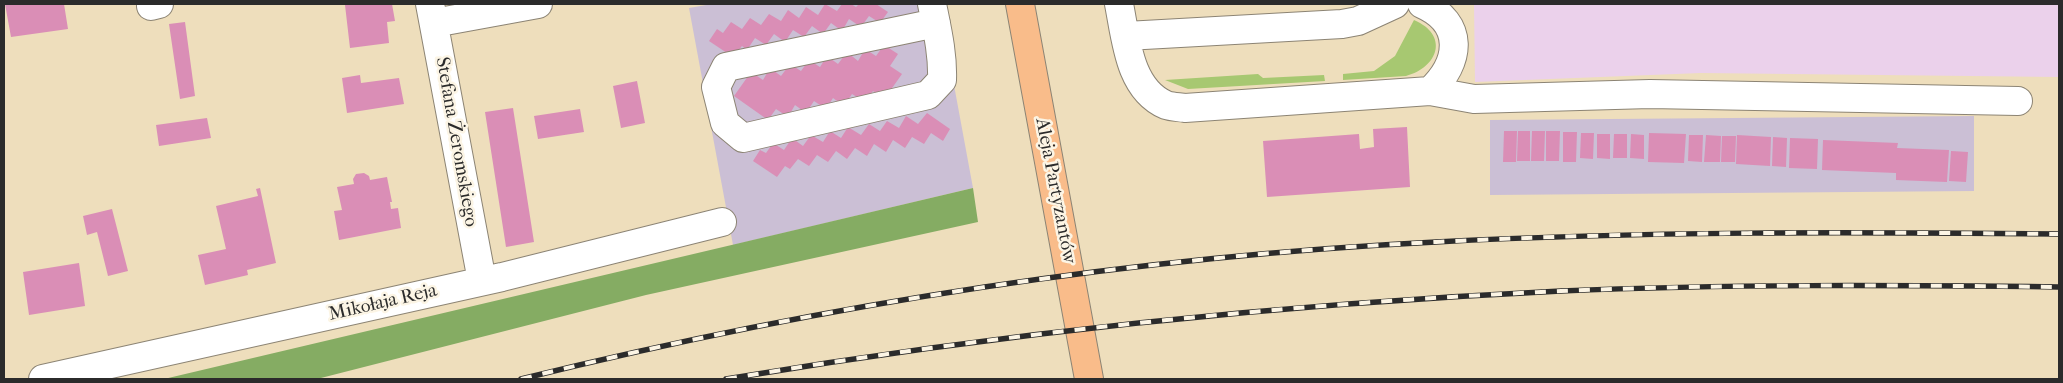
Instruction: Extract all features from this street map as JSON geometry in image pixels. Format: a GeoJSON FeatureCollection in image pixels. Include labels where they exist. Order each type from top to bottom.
{"type":"FeatureCollection","features":[{"type":"Feature","properties":{"kind":"main road","name":"Aleja Partyzantów"},"geometry":{"type":"LineString","coordinates":[[1020,4],[1089,379]]}},
{"type":"Feature","properties":{"kind":"street"},"geometry":{"type":"LineString","coordinates":[[432,14],[538,4]]}},
{"type":"Feature","properties":{"kind":"street"},"geometry":{"type":"LineString","coordinates":[[1119,4],[1135,72],[1143,88],[1155,99],[1168,106],[1185,108],[1430,91],[1474,99],[1650,94],[2018,101]]}},
{"type":"Feature","properties":{"kind":"street"},"geometry":{"type":"LineString","coordinates":[[1126,36],[1342,24],[1358,21],[1395,4]]}},
{"type":"Feature","properties":{"kind":"street"},"geometry":{"type":"LineString","coordinates":[[1422,4],[1445,18],[1452,34],[1454,50],[1450,65],[1443,79],[1430,91]]}},
{"type":"Feature","properties":{"kind":"street"},"geometry":{"type":"LineString","coordinates":[[934,13],[942,62],[942,80],[928,95],[743,138],[724,124],[716,87],[726,67],[934,13]]}},
{"type":"Feature","properties":{"kind":"street","name":"Stefana Żeromskiego"},"geometry":{"type":"LineString","coordinates":[[432,14],[482,281]]}},
{"type":"Feature","properties":{"kind":"street","name":"Mikołaja Reja"},"geometry":{"type":"LineString","coordinates":[[43,379],[482,281],[722,222]]}},
{"type":"Feature","properties":{"kind":"shaded area"},"geometry":{"type":"Polygon","coordinates":[[[712,4],[939,4],[973,188],[733,245],[689,8],[712,4]]]}},
{"type":"Feature","properties":{"kind":"shaded area"},"geometry":{"type":"Polygon","coordinates":[[[1474,4],[2059,4],[2059,77],[1701,73],[1475,82],[1474,4]]]}},
{"type":"Feature","properties":{"kind":"shaded area"},"geometry":{"type":"Polygon","coordinates":[[[1974,116],[1974,191],[1490,195],[1490,120],[1974,116]]]}},
{"type":"Feature","properties":{"kind":"green space"},"geometry":{"type":"Polygon","coordinates":[[[1414,20],[1425,26],[1436,42],[1436,50],[1426,66],[1406,76],[1343,80],[1343,74],[1374,71],[1395,56],[1414,20]]]}},
{"type":"Feature","properties":{"kind":"green space"},"geometry":{"type":"Polygon","coordinates":[[[1258,74],[1263,78],[1324,75],[1325,81],[1188,89],[1165,80],[1258,74]]]}},
{"type":"Feature","properties":{"kind":"green space"},"geometry":{"type":"Polygon","coordinates":[[[973,188],[978,222],[646,295],[317,379],[164,379],[973,188]]]}},
{"type":"Feature","properties":{"kind":"building"},"geometry":{"type":"Polygon","coordinates":[[[5,4],[64,4],[68,29],[11,37],[5,4]]]}},
{"type":"Feature","properties":{"kind":"building"},"geometry":{"type":"Polygon","coordinates":[[[392,4],[395,21],[387,22],[389,43],[350,48],[345,5],[392,4]]]}},
{"type":"Feature","properties":{"kind":"building"},"geometry":{"type":"Polygon","coordinates":[[[825,4],[837,11],[842,4],[851,4],[856,7],[859,4],[876,4],[888,12],[880,23],[869,16],[861,27],[849,19],[842,31],[831,23],[823,34],[812,26],[804,37],[793,30],[785,42],[774,34],[766,45],[755,38],[747,50],[742,46],[733,57],[709,41],[717,29],[723,33],[731,22],[742,29],[750,18],[761,25],[769,14],[781,21],[788,10],[799,18],[806,7],[818,15],[825,4]]]}},
{"type":"Feature","properties":{"kind":"building"},"geometry":{"type":"Polygon","coordinates":[[[185,22],[195,96],[180,99],[169,24],[185,22]]]}},
{"type":"Feature","properties":{"kind":"building"},"geometry":{"type":"Polygon","coordinates":[[[884,45],[898,54],[890,66],[902,74],[885,98],[873,91],[865,102],[852,94],[844,106],[833,98],[826,109],[814,101],[806,113],[795,105],[788,117],[776,109],[768,120],[734,96],[751,72],[763,80],[770,68],[781,76],[790,64],[801,71],[809,60],[820,67],[827,56],[838,64],[847,52],[858,61],[865,49],[876,56],[884,45]]]}},
{"type":"Feature","properties":{"kind":"building"},"geometry":{"type":"Polygon","coordinates":[[[360,75],[361,83],[399,78],[404,104],[347,113],[342,78],[360,75]]]}},
{"type":"Feature","properties":{"kind":"building"},"geometry":{"type":"Polygon","coordinates":[[[637,81],[645,123],[621,128],[613,86],[637,81]]]}},
{"type":"Feature","properties":{"kind":"building"},"geometry":{"type":"Polygon","coordinates":[[[513,108],[534,242],[506,247],[485,112],[513,108]]]}},
{"type":"Feature","properties":{"kind":"building"},"geometry":{"type":"Polygon","coordinates":[[[580,109],[584,132],[538,139],[534,116],[580,109]]]}},
{"type":"Feature","properties":{"kind":"building"},"geometry":{"type":"Polygon","coordinates":[[[927,113],[950,129],[943,141],[931,133],[924,144],[912,137],[905,148],[893,140],[886,152],[874,144],[867,156],[855,148],[847,159],[836,151],[828,162],[817,155],[809,166],[798,159],[790,169],[785,166],[777,177],[753,161],[760,150],[766,153],[773,143],[784,150],[792,138],[803,146],[811,135],[823,142],[830,131],[841,138],[848,127],[861,135],[869,124],[880,131],[887,121],[899,128],[906,116],[918,124],[927,113]]]}},
{"type":"Feature","properties":{"kind":"building"},"geometry":{"type":"Polygon","coordinates":[[[207,118],[211,138],[159,146],[156,125],[207,118]]]}},
{"type":"Feature","properties":{"kind":"building"},"geometry":{"type":"Polygon","coordinates":[[[1407,127],[1410,187],[1267,197],[1263,141],[1359,134],[1360,149],[1374,147],[1373,129],[1407,127]]]}},
{"type":"Feature","properties":{"kind":"building"},"geometry":{"type":"Polygon","coordinates":[[[1504,131],[1517,131],[1516,162],[1503,162],[1504,131]]]}},
{"type":"Feature","properties":{"kind":"building"},"geometry":{"type":"Polygon","coordinates":[[[1518,131],[1530,131],[1530,161],[1517,161],[1518,131]]]}},
{"type":"Feature","properties":{"kind":"building"},"geometry":{"type":"Polygon","coordinates":[[[1532,131],[1545,131],[1544,161],[1531,161],[1532,131]]]}},
{"type":"Feature","properties":{"kind":"building"},"geometry":{"type":"Polygon","coordinates":[[[1546,131],[1560,131],[1559,161],[1546,161],[1546,131]]]}},
{"type":"Feature","properties":{"kind":"building"},"geometry":{"type":"Polygon","coordinates":[[[1563,132],[1577,132],[1576,162],[1563,162],[1563,132]]]}},
{"type":"Feature","properties":{"kind":"building"},"geometry":{"type":"Polygon","coordinates":[[[1581,133],[1594,133],[1593,159],[1580,158],[1581,133]]]}},
{"type":"Feature","properties":{"kind":"building"},"geometry":{"type":"Polygon","coordinates":[[[1649,133],[1686,134],[1684,163],[1648,162],[1649,133]]]}},
{"type":"Feature","properties":{"kind":"building"},"geometry":{"type":"Polygon","coordinates":[[[1597,134],[1610,134],[1610,159],[1597,158],[1597,134]]]}},
{"type":"Feature","properties":{"kind":"building"},"geometry":{"type":"Polygon","coordinates":[[[1614,134],[1627,134],[1627,158],[1613,158],[1614,134]]]}},
{"type":"Feature","properties":{"kind":"building"},"geometry":{"type":"Polygon","coordinates":[[[1631,134],[1644,135],[1644,159],[1630,158],[1631,134]]]}},
{"type":"Feature","properties":{"kind":"building"},"geometry":{"type":"Polygon","coordinates":[[[1689,135],[1703,135],[1702,162],[1688,161],[1689,135]]]}},
{"type":"Feature","properties":{"kind":"building"},"geometry":{"type":"Polygon","coordinates":[[[1706,135],[1721,136],[1720,162],[1704,162],[1706,135]]]}},
{"type":"Feature","properties":{"kind":"building"},"geometry":{"type":"Polygon","coordinates":[[[1737,135],[1771,137],[1770,166],[1736,164],[1737,135]]]}},
{"type":"Feature","properties":{"kind":"building"},"geometry":{"type":"Polygon","coordinates":[[[1722,136],[1736,136],[1735,162],[1721,162],[1722,136]]]}},
{"type":"Feature","properties":{"kind":"building"},"geometry":{"type":"Polygon","coordinates":[[[1773,137],[1787,138],[1786,167],[1772,166],[1773,137]]]}},
{"type":"Feature","properties":{"kind":"building"},"geometry":{"type":"Polygon","coordinates":[[[1790,138],[1818,139],[1817,169],[1789,168],[1790,138]]]}},
{"type":"Feature","properties":{"kind":"building"},"geometry":{"type":"Polygon","coordinates":[[[1823,140],[1898,143],[1897,148],[1949,150],[1947,182],[1896,180],[1896,173],[1822,170],[1823,140]]]}},
{"type":"Feature","properties":{"kind":"building"},"geometry":{"type":"Polygon","coordinates":[[[1951,151],[1968,152],[1966,182],[1949,181],[1951,151]]]}},
{"type":"Feature","properties":{"kind":"building"},"geometry":{"type":"Polygon","coordinates":[[[364,173],[369,176],[370,180],[387,177],[392,202],[390,202],[391,209],[398,208],[401,228],[339,240],[334,211],[342,210],[337,187],[354,184],[353,179],[356,174],[364,173]]]}},
{"type":"Feature","properties":{"kind":"building"},"geometry":{"type":"Polygon","coordinates":[[[260,188],[276,263],[247,270],[248,275],[205,285],[198,255],[226,249],[216,206],[258,196],[256,189],[260,188]]]}},
{"type":"Feature","properties":{"kind":"building"},"geometry":{"type":"Polygon","coordinates":[[[112,209],[128,271],[108,276],[97,232],[87,235],[83,216],[112,209]]]}},
{"type":"Feature","properties":{"kind":"building"},"geometry":{"type":"Polygon","coordinates":[[[79,263],[85,306],[29,315],[23,272],[79,263]]]}},
{"type":"Feature","properties":{"kind":"railway"},"geometry":{"type":"LineString","coordinates":[[521,379],[747,328],[861,307],[1090,272],[1205,259],[1321,249],[1514,238],[1670,234],[2059,234]]}},
{"type":"Feature","properties":{"kind":"railway"},"geometry":{"type":"LineString","coordinates":[[726,379],[1038,334],[1247,312],[1351,304],[1561,291],[1685,287],[2059,287]]}}]}
